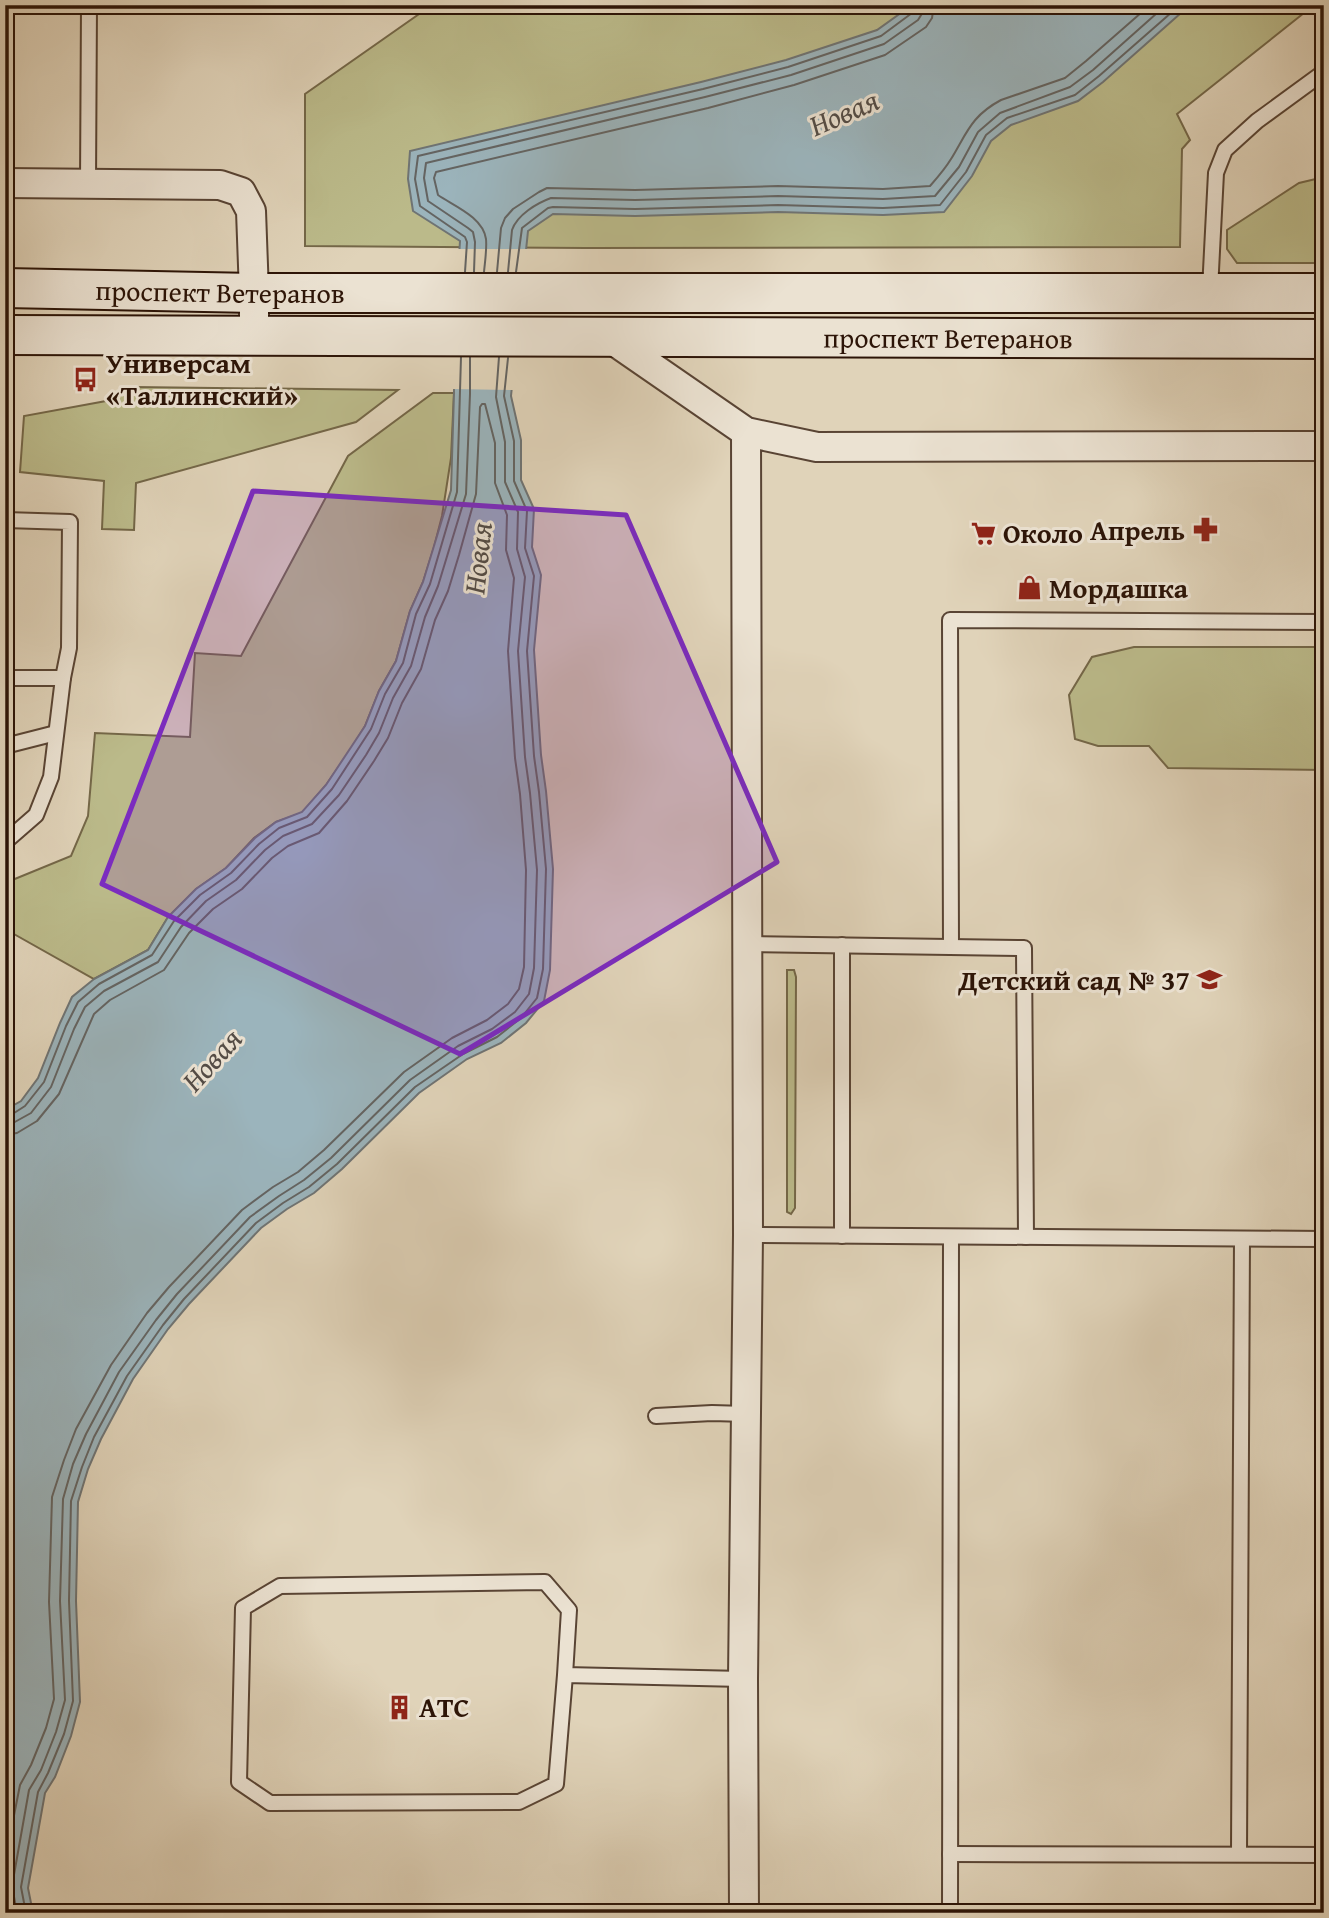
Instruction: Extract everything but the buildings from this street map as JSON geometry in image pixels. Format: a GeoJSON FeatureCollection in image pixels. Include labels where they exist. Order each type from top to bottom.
{"type":"FeatureCollection","features":[{"type":"Feature","properties":{"kind":"main road","name":"проспект Ветеранов"},"geometry":{"type":"LineString","coordinates":[[7,287],[254,293],[1324,293]]}},
{"type":"Feature","properties":{"kind":"main road","name":"проспект Ветеранов"},"geometry":{"type":"LineString","coordinates":[[5,335],[1324,339]]}},
{"type":"Feature","properties":{"kind":"street"},"geometry":{"type":"LineString","coordinates":[[5,183],[220,185],[241,192],[251,211],[254,335]]}},
{"type":"Feature","properties":{"kind":"street"},"geometry":{"type":"LineString","coordinates":[[589,336],[746,432],[817,447],[1324,446]]}},
{"type":"Feature","properties":{"kind":"street"},"geometry":{"type":"LineString","coordinates":[[744,1913],[743,1679],[748,1235],[746,432]]}},
{"type":"Feature","properties":{"kind":"lane"},"geometry":{"type":"LineString","coordinates":[[88,183],[89,5]]}},
{"type":"Feature","properties":{"kind":"lane"},"geometry":{"type":"LineString","coordinates":[[1210,293],[1216,173],[1225,150],[1257,121],[1324,72]]}},
{"type":"Feature","properties":{"kind":"lane"},"geometry":{"type":"LineString","coordinates":[[5,520],[70,522],[69,648],[51,777],[36,815],[5,842]]}},
{"type":"Feature","properties":{"kind":"lane"},"geometry":{"type":"LineString","coordinates":[[951,947],[950,620],[1324,622]]}},
{"type":"Feature","properties":{"kind":"lane"},"geometry":{"type":"LineString","coordinates":[[5,678],[63,678]]}},
{"type":"Feature","properties":{"kind":"lane"},"geometry":{"type":"LineString","coordinates":[[5,746],[56,733]]}},
{"type":"Feature","properties":{"kind":"lane"},"geometry":{"type":"LineString","coordinates":[[748,944],[1024,948],[1026,1237]]}},
{"type":"Feature","properties":{"kind":"lane"},"geometry":{"type":"LineString","coordinates":[[842,945],[842,1236]]}},
{"type":"Feature","properties":{"kind":"lane"},"geometry":{"type":"LineString","coordinates":[[748,1235],[1324,1239]]}},
{"type":"Feature","properties":{"kind":"lane"},"geometry":{"type":"LineString","coordinates":[[950,1913],[951,1237]]}},
{"type":"Feature","properties":{"kind":"lane"},"geometry":{"type":"LineString","coordinates":[[1239,1854],[1242,1239]]}},
{"type":"Feature","properties":{"kind":"lane"},"geometry":{"type":"LineString","coordinates":[[656,1416],[746,1414]]}},
{"type":"Feature","properties":{"kind":"lane"},"geometry":{"type":"LineString","coordinates":[[545,1583],[569,1610],[565,1675],[556,1784],[519,1802],[270,1803],[239,1782],[243,1608],[280,1586],[545,1583]]}},
{"type":"Feature","properties":{"kind":"lane"},"geometry":{"type":"LineString","coordinates":[[565,1675],[743,1679]]}},
{"type":"Feature","properties":{"kind":"lane"},"geometry":{"type":"LineString","coordinates":[[950,1854],[1324,1855]]}},
{"type":"Feature","properties":{"kind":"highlighted area"},"geometry":{"type":"Polygon","coordinates":[[[253,491],[626,515],[777,862],[460,1054],[102,884],[253,491]]]}},
{"type":"Feature","properties":{"kind":"shaded area"},"geometry":{"type":"Polygon","coordinates":[[[432,5],[1314,5],[1177,114],[1190,140],[1182,149],[1180,247],[305,246],[305,94],[432,5]]]}},
{"type":"Feature","properties":{"kind":"shaded area"},"geometry":{"type":"Polygon","coordinates":[[[1324,177],[1324,263],[1237,263],[1227,249],[1227,230],[1299,183],[1324,177]]]}},
{"type":"Feature","properties":{"kind":"shaded area"},"geometry":{"type":"Polygon","coordinates":[[[134,387],[398,390],[356,422],[136,483],[134,530],[102,529],[104,481],[20,472],[24,416],[106,401],[134,387]]]}},
{"type":"Feature","properties":{"kind":"shaded area"},"geometry":{"type":"Polygon","coordinates":[[[433,393],[454,393],[451,458],[434,547],[410,611],[396,661],[379,691],[365,726],[326,785],[302,813],[276,822],[254,838],[226,868],[196,889],[168,917],[148,950],[94,979],[5,929],[5,883],[71,856],[88,816],[95,733],[190,737],[195,653],[241,656],[348,456],[433,393]]]}},
{"type":"Feature","properties":{"kind":"shaded area"},"geometry":{"type":"Polygon","coordinates":[[[1134,647],[1324,647],[1324,770],[1168,768],[1149,746],[1098,746],[1075,739],[1069,695],[1092,657],[1134,647]]]}},
{"type":"Feature","properties":{"kind":"shaded area"},"geometry":{"type":"Polygon","coordinates":[[[787,970],[794,970],[796,977],[795,1208],[791,1214],[787,1212],[787,970]]]}},
{"type":"Feature","properties":{"kind":"water","name":"Новая"},"geometry":{"type":"Polygon","coordinates":[[[912,5],[1190,5],[1078,101],[1011,125],[991,141],[972,176],[944,212],[883,215],[778,212],[635,216],[553,214],[528,231],[511,396],[521,440],[521,480],[534,509],[532,547],[541,575],[534,650],[541,755],[553,869],[550,970],[544,1001],[526,1023],[501,1043],[467,1059],[419,1093],[314,1193],[261,1228],[189,1304],[133,1379],[101,1439],[78,1502],[76,1601],[80,1702],[71,1736],[55,1777],[45,1793],[28,1888],[33,1913],[5,1913],[5,1110],[21,1101],[38,1078],[72,997],[94,979],[148,950],[168,917],[196,889],[226,868],[255,838],[276,822],[302,812],[326,785],[365,726],[379,691],[396,661],[451,490],[454,336],[460,241],[413,211],[408,179],[410,151],[786,60],[877,30],[912,5]]]}},
{"type":"Feature","properties":{"kind":"pier"},"geometry":{"type":"Polygon","coordinates":[[[456,249],[529,249],[515,390],[451,389],[450,336],[456,249]]]}},
{"type":"Feature","properties":{"kind":"place","name":"Универсам «Таллинский»"},"geometry":{"type":"Point","coordinates":[86,379]}},
{"type":"Feature","properties":{"kind":"place","name":"Апрель"},"geometry":{"type":"Point","coordinates":[1205,530]}},
{"type":"Feature","properties":{"kind":"place","name":"Около"},"geometry":{"type":"Point","coordinates":[983,533]}},
{"type":"Feature","properties":{"kind":"place","name":"Мордашка"},"geometry":{"type":"Point","coordinates":[1029,588]}},
{"type":"Feature","properties":{"kind":"place","name":"Детский сад № 37"},"geometry":{"type":"Point","coordinates":[1210,980]}},
{"type":"Feature","properties":{"kind":"place","name":"АТС"},"geometry":{"type":"Point","coordinates":[399,1707]}}]}
